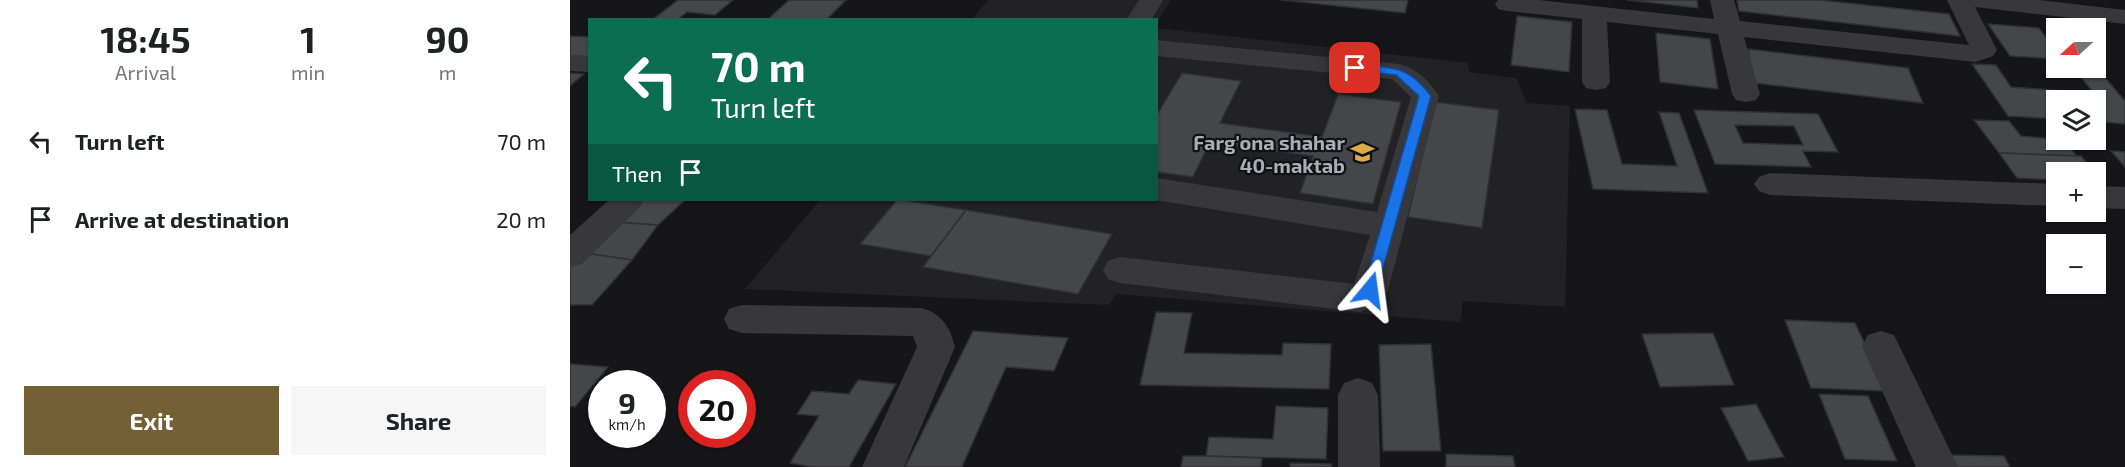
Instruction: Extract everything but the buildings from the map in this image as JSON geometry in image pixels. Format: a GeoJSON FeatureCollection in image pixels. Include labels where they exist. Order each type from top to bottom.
{"type":"FeatureCollection","features":[{"type":"Feature","properties":{"kind":"street"},"geometry":{"type":"LineString","coordinates":[[1139,18],[1151,0]]}},
{"type":"Feature","properties":{"kind":"street"},"geometry":{"type":"LineString","coordinates":[[1722,0],[1746,94]]}},
{"type":"Feature","properties":{"kind":"street"},"geometry":{"type":"LineString","coordinates":[[1507,4],[1976,54],[1984,50],[1959,0]]}},
{"type":"Feature","properties":{"kind":"street"},"geometry":{"type":"LineString","coordinates":[[1974,0],[2109,11],[2125,35]]}},
{"type":"Feature","properties":{"kind":"street"},"geometry":{"type":"LineString","coordinates":[[1594,13],[1596,82]]}},
{"type":"Feature","properties":{"kind":"street"},"geometry":{"type":"LineString","coordinates":[[1120,270],[1360,298],[1370,290],[1425,96],[1413,82],[1399,72],[1158,48]]}},
{"type":"Feature","properties":{"kind":"street"},"geometry":{"type":"LineString","coordinates":[[570,63],[588,64]]}},
{"type":"Feature","properties":{"kind":"street"},"geometry":{"type":"LineString","coordinates":[[1770,184],[2046,195]]}},
{"type":"Feature","properties":{"kind":"street"},"geometry":{"type":"LineString","coordinates":[[1158,189],[1389,226]]}},
{"type":"Feature","properties":{"kind":"street"},"geometry":{"type":"LineString","coordinates":[[2106,197],[2125,198]]}},
{"type":"Feature","properties":{"kind":"street"},"geometry":{"type":"LineString","coordinates":[[570,255],[627,201]]}},
{"type":"Feature","properties":{"kind":"street"},"geometry":{"type":"LineString","coordinates":[[742,319],[922,322],[933,333],[936,347],[883,467]]}},
{"type":"Feature","properties":{"kind":"street"},"geometry":{"type":"LineString","coordinates":[[1881,346],[1937,467]]}},
{"type":"Feature","properties":{"kind":"street"},"geometry":{"type":"LineString","coordinates":[[1358,394],[1359,467]]}},
{"type":"Feature","properties":{"kind":"shaded area"},"geometry":{"type":"Polygon","coordinates":[[[988,0],[1171,0],[1158,20],[1158,18],[973,18],[988,0]]]}},
{"type":"Feature","properties":{"kind":"shaded area","name":"Farg'ona shahar 40-maktab"},"geometry":{"type":"Polygon","coordinates":[[[1158,28],[1468,63],[1469,72],[1516,78],[1527,103],[1570,106],[1565,307],[1463,301],[1460,322],[1117,294],[1108,305],[745,289],[819,201],[1158,201],[1158,28]]]}},
{"type":"Feature","properties":{"kind":"place","name":"Farg'ona shahar 40-maktab"},"geometry":{"type":"Point","coordinates":[1363,153]}},
{"type":"Feature","properties":{"kind":"route"},"geometry":{"type":"LineString","coordinates":[[1355,68],[1399,72],[1413,82],[1425,96],[1370,290]]}}]}
